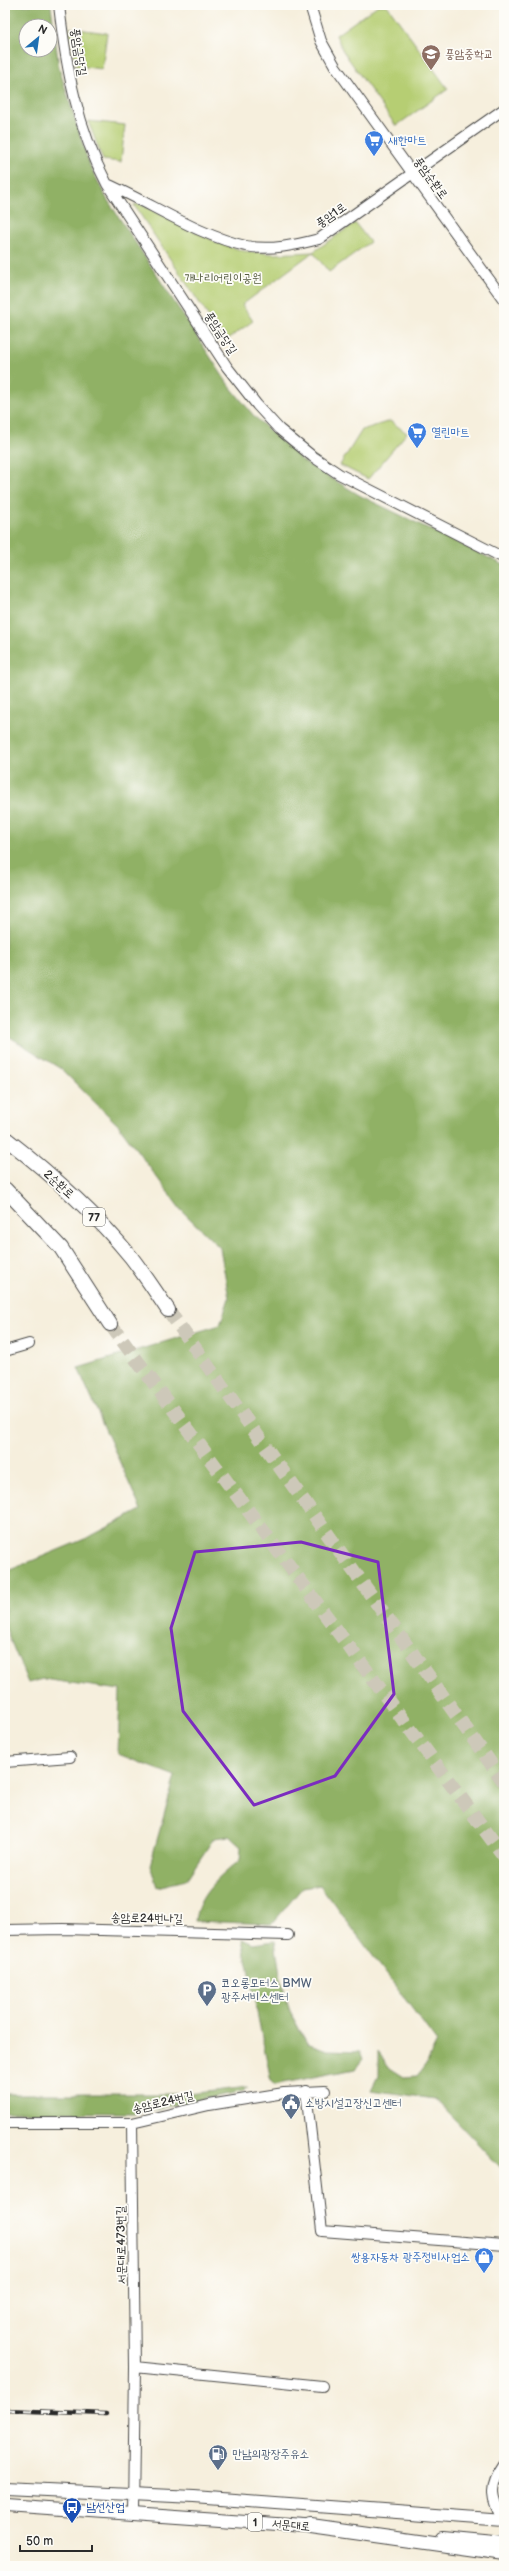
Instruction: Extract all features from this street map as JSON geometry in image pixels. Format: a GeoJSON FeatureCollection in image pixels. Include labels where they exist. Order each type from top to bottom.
{"type":"FeatureCollection","features":[{"type":"Feature","properties":{"kind":"highway","name":"2순환로"},"geometry":{"type":"LineString","coordinates":[[5,1138],[57,1181],[96,1218],[131,1258],[168,1310]]}},
{"type":"Feature","properties":{"kind":"highway"},"geometry":{"type":"LineString","coordinates":[[5,1189],[61,1248],[110,1324]]}},
{"type":"Feature","properties":{"kind":"highway"},"geometry":{"type":"LineString","coordinates":[[311,2526],[504,2553]]}},
{"type":"Feature","properties":{"kind":"main road","name":"서문대로"},"geometry":{"type":"LineString","coordinates":[[5,2488],[328,2506],[503,2520]]}},
{"type":"Feature","properties":{"kind":"main road","name":"서문대로"},"geometry":{"type":"LineString","coordinates":[[5,2504],[311,2526],[504,2544]]}},
{"type":"Feature","properties":{"kind":"street","name":"풍암금당길"},"geometry":{"type":"LineString","coordinates":[[59,5],[67,70],[82,128],[94,160],[107,184],[227,367],[256,405],[279,429],[306,452],[339,474],[504,558]]}},
{"type":"Feature","properties":{"kind":"street","name":"풍암순환로"},"geometry":{"type":"LineString","coordinates":[[310,5],[321,41],[335,66],[504,300]]}},
{"type":"Feature","properties":{"kind":"street","name":"풍암1로"},"geometry":{"type":"LineString","coordinates":[[107,184],[218,237],[247,246],[272,248],[319,239],[504,109]]}},
{"type":"Feature","properties":{"kind":"street"},"geometry":{"type":"LineString","coordinates":[[5,1351],[29,1344]]}},
{"type":"Feature","properties":{"kind":"street"},"geometry":{"type":"LineString","coordinates":[[5,1762],[70,1757]]}},
{"type":"Feature","properties":{"kind":"street","name":"송암로24번나길"},"geometry":{"type":"LineString","coordinates":[[5,1930],[63,1929],[288,1935]]}},
{"type":"Feature","properties":{"kind":"street","name":"송암로24번길"},"geometry":{"type":"LineString","coordinates":[[5,2123],[132,2123],[209,2105],[306,2091],[326,2090]]}},
{"type":"Feature","properties":{"kind":"street"},"geometry":{"type":"LineString","coordinates":[[306,2091],[322,2231],[504,2245]]}},
{"type":"Feature","properties":{"kind":"street","name":"서문대로473번길"},"geometry":{"type":"LineString","coordinates":[[132,2123],[135,2367],[133,2512]]}},
{"type":"Feature","properties":{"kind":"street"},"geometry":{"type":"LineString","coordinates":[[135,2367],[322,2386]]}},
{"type":"Feature","properties":{"kind":"street"},"geometry":{"type":"LineString","coordinates":[[503,2520],[492,2496],[492,2488],[495,2478],[504,2465]]}},
{"type":"Feature","properties":{"kind":"highlighted area"},"geometry":{"type":"Polygon","coordinates":[[[301,1542],[378,1562],[394,1694],[335,1776],[254,1805],[183,1711],[171,1628],[195,1552],[301,1542]]]}},
{"type":"Feature","properties":{"kind":"green space"},"geometry":{"type":"Polygon","coordinates":[[[5,5],[51,5],[53,18],[18,18],[18,58],[58,58],[59,68],[89,164],[107,199],[228,384],[254,416],[304,462],[361,496],[504,565],[504,2171],[435,2099],[371,2090],[378,2076],[378,2052],[390,2068],[404,2077],[417,2076],[426,2064],[437,2042],[320,1885],[302,1888],[272,1924],[195,1921],[200,1902],[205,1894],[240,1860],[241,1847],[229,1836],[214,1838],[186,1880],[157,1887],[150,1865],[175,1776],[118,1754],[120,1690],[43,1679],[28,1683],[5,1627],[5,1572],[87,1538],[141,1510],[78,1368],[220,1325],[229,1298],[220,1248],[181,1210],[119,1126],[61,1069],[5,1034],[5,5]]]}},
{"type":"Feature","properties":{"kind":"green space"},"geometry":{"type":"Polygon","coordinates":[[[378,5],[387,5],[448,89],[396,126],[343,51],[336,35],[378,5]]]}},
{"type":"Feature","properties":{"kind":"green space"},"geometry":{"type":"Polygon","coordinates":[[[70,28],[107,33],[102,69],[76,66],[70,28]]]}},
{"type":"Feature","properties":{"kind":"green space"},"geometry":{"type":"Polygon","coordinates":[[[88,121],[125,125],[121,162],[103,160],[88,121]]]}},
{"type":"Feature","properties":{"kind":"green space","name":"개나리어린이공원"},"geometry":{"type":"Polygon","coordinates":[[[140,204],[216,242],[244,251],[274,254],[313,252],[242,305],[253,321],[225,341],[134,205],[140,204]]]}},
{"type":"Feature","properties":{"kind":"green space"},"geometry":{"type":"Polygon","coordinates":[[[355,223],[370,242],[329,272],[313,252],[355,223]]]}},
{"type":"Feature","properties":{"kind":"green space"},"geometry":{"type":"Polygon","coordinates":[[[390,421],[407,433],[368,479],[340,465],[362,430],[390,421]]]}},
{"type":"Feature","properties":{"kind":"green space"},"geometry":{"type":"Polygon","coordinates":[[[242,1939],[253,1944],[275,1941],[280,1974],[290,2012],[307,2043],[327,2050],[360,2051],[363,2059],[355,2069],[274,2085],[271,2081],[242,1939]]]}},
{"type":"Feature","properties":{"kind":"green space"},"geometry":{"type":"Polygon","coordinates":[[[248,2087],[244,2091],[135,2113],[5,2112],[5,2094],[190,2094],[248,2087]]]}},
{"type":"Feature","properties":{"kind":"tunnel"},"geometry":{"type":"LineString","coordinates":[[168,1310],[504,1782]]}},
{"type":"Feature","properties":{"kind":"tunnel"},"geometry":{"type":"LineString","coordinates":[[110,1324],[504,1856]]}},
{"type":"Feature","properties":{"kind":"railway"},"geometry":{"type":"LineString","coordinates":[[5,2410],[106,2414]]}},
{"type":"Feature","properties":{"kind":"place","name":"풍암중학교"},"geometry":{"type":"Point","coordinates":[431,71]}},
{"type":"Feature","properties":{"kind":"place","name":"새한마트"},"geometry":{"type":"Point","coordinates":[374,157]}},
{"type":"Feature","properties":{"kind":"place","name":"열린마트"},"geometry":{"type":"Point","coordinates":[417,449]}},
{"type":"Feature","properties":{"kind":"place","name":"코오롱모터스 BMW 광주서비스센터"},"geometry":{"type":"Point","coordinates":[207,2007]}},
{"type":"Feature","properties":{"kind":"place","name":"소방시설고장신고센터"},"geometry":{"type":"Point","coordinates":[291,2120]}},
{"type":"Feature","properties":{"kind":"place","name":"쌍용자동차 광주정비사업소"},"geometry":{"type":"Point","coordinates":[484,2274]}},
{"type":"Feature","properties":{"kind":"place","name":"만남의광장주유소"},"geometry":{"type":"Point","coordinates":[218,2471]}},
{"type":"Feature","properties":{"kind":"place","name":"남선산업"},"geometry":{"type":"Point","coordinates":[72,2524]}}]}
